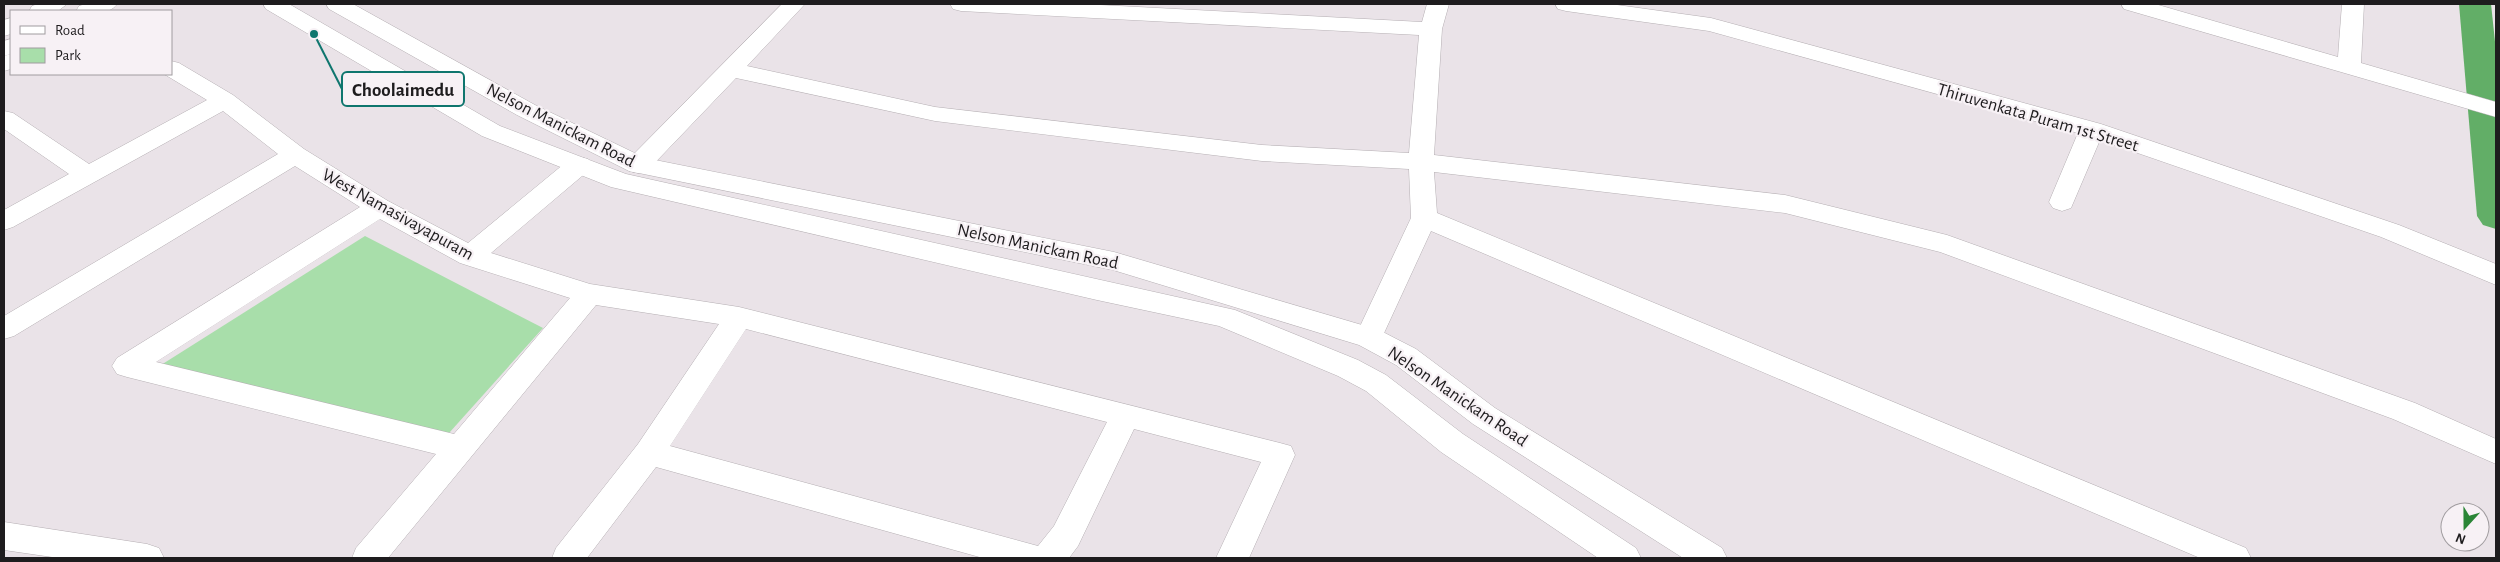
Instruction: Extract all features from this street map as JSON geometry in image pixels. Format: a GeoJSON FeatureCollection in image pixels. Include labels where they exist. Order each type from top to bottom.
{"type":"FeatureCollection","features":[{"type":"Feature","properties":{"kind":"street"},"geometry":{"type":"LineString","coordinates":[[42,10],[56,4]]}},
{"type":"Feature","properties":{"kind":"street"},"geometry":{"type":"LineString","coordinates":[[90,10],[106,4]]}},
{"type":"Feature","properties":{"kind":"street","name":"Nelson Manickam Road"},"geometry":{"type":"LineString","coordinates":[[274,4],[491,131],[620,180],[1097,290],[1225,316],[1348,368],[1376,383],[1452,442],[1624,558]]}},
{"type":"Feature","properties":{"kind":"street","name":"Nelson Manickam Road"},"geometry":{"type":"LineString","coordinates":[[337,4],[526,110],[638,165],[1114,260],[1369,337],[1406,357],[1484,416],[1699,550]]}},
{"type":"Feature","properties":{"kind":"street"},"geometry":{"type":"LineString","coordinates":[[638,165],[794,4]]}},
{"type":"Feature","properties":{"kind":"street"},"geometry":{"type":"LineString","coordinates":[[961,4],[1430,29]]}},
{"type":"Feature","properties":{"kind":"street"},"geometry":{"type":"LineString","coordinates":[[1369,337],[1424,218],[1421,162],[1430,29],[1438,4]]}},
{"type":"Feature","properties":{"kind":"street","name":"Thiruvenkata Puram 1st Street"},"geometry":{"type":"LineString","coordinates":[[1566,4],[1711,25],[2092,129],[2390,231],[2496,275]]}},
{"type":"Feature","properties":{"kind":"street"},"geometry":{"type":"LineString","coordinates":[[2132,4],[2496,110]]}},
{"type":"Feature","properties":{"kind":"street"},"geometry":{"type":"LineString","coordinates":[[2349,67],[2353,4]]}},
{"type":"Feature","properties":{"kind":"street","name":"West Namasivayapuram"},"geometry":{"type":"LineString","coordinates":[[172,69],[224,100],[295,155],[379,207],[470,256],[589,294],[739,317],[1280,454],[1233,558]]}},
{"type":"Feature","properties":{"kind":"street"},"geometry":{"type":"LineString","coordinates":[[732,70],[935,114],[1262,153],[1421,162],[1785,204],[1948,244],[2404,411],[2496,452]]}},
{"type":"Feature","properties":{"kind":"street"},"geometry":{"type":"LineString","coordinates":[[4,221],[89,176],[224,100]]}},
{"type":"Feature","properties":{"kind":"street"},"geometry":{"type":"LineString","coordinates":[[4,118],[89,176]]}},
{"type":"Feature","properties":{"kind":"street"},"geometry":{"type":"LineString","coordinates":[[2062,202],[2092,129]]}},
{"type":"Feature","properties":{"kind":"street"},"geometry":{"type":"LineString","coordinates":[[4,329],[295,155]]}},
{"type":"Feature","properties":{"kind":"street"},"geometry":{"type":"LineString","coordinates":[[470,256],[579,165]]}},
{"type":"Feature","properties":{"kind":"street"},"geometry":{"type":"LineString","coordinates":[[379,207],[127,366],[460,448]]}},
{"type":"Feature","properties":{"kind":"street"},"geometry":{"type":"LineString","coordinates":[[1424,218],[2234,558]]}},
{"type":"Feature","properties":{"kind":"street"},"geometry":{"type":"LineString","coordinates":[[368,558],[589,294]]}},
{"type":"Feature","properties":{"kind":"street"},"geometry":{"type":"LineString","coordinates":[[568,558],[649,452],[739,317]]}},
{"type":"Feature","properties":{"kind":"street"},"geometry":{"type":"LineString","coordinates":[[1044,558],[1051,557],[1063,543],[1125,416]]}},
{"type":"Feature","properties":{"kind":"street"},"geometry":{"type":"LineString","coordinates":[[649,452],[1033,558]]}},
{"type":"Feature","properties":{"kind":"street"},"geometry":{"type":"LineString","coordinates":[[4,536],[147,558]]}},
{"type":"Feature","properties":{"kind":"green space"},"geometry":{"type":"Polygon","coordinates":[[[365,236],[543,328],[441,442],[161,365],[365,236]]]}},
{"type":"Feature","properties":{"kind":"waterway"},"geometry":{"type":"LineString","coordinates":[[2475,4],[2496,216]]}},
{"type":"Feature","properties":{"kind":"place","name":"Choolaimedu"},"geometry":{"type":"Point","coordinates":[314,34]}}]}
